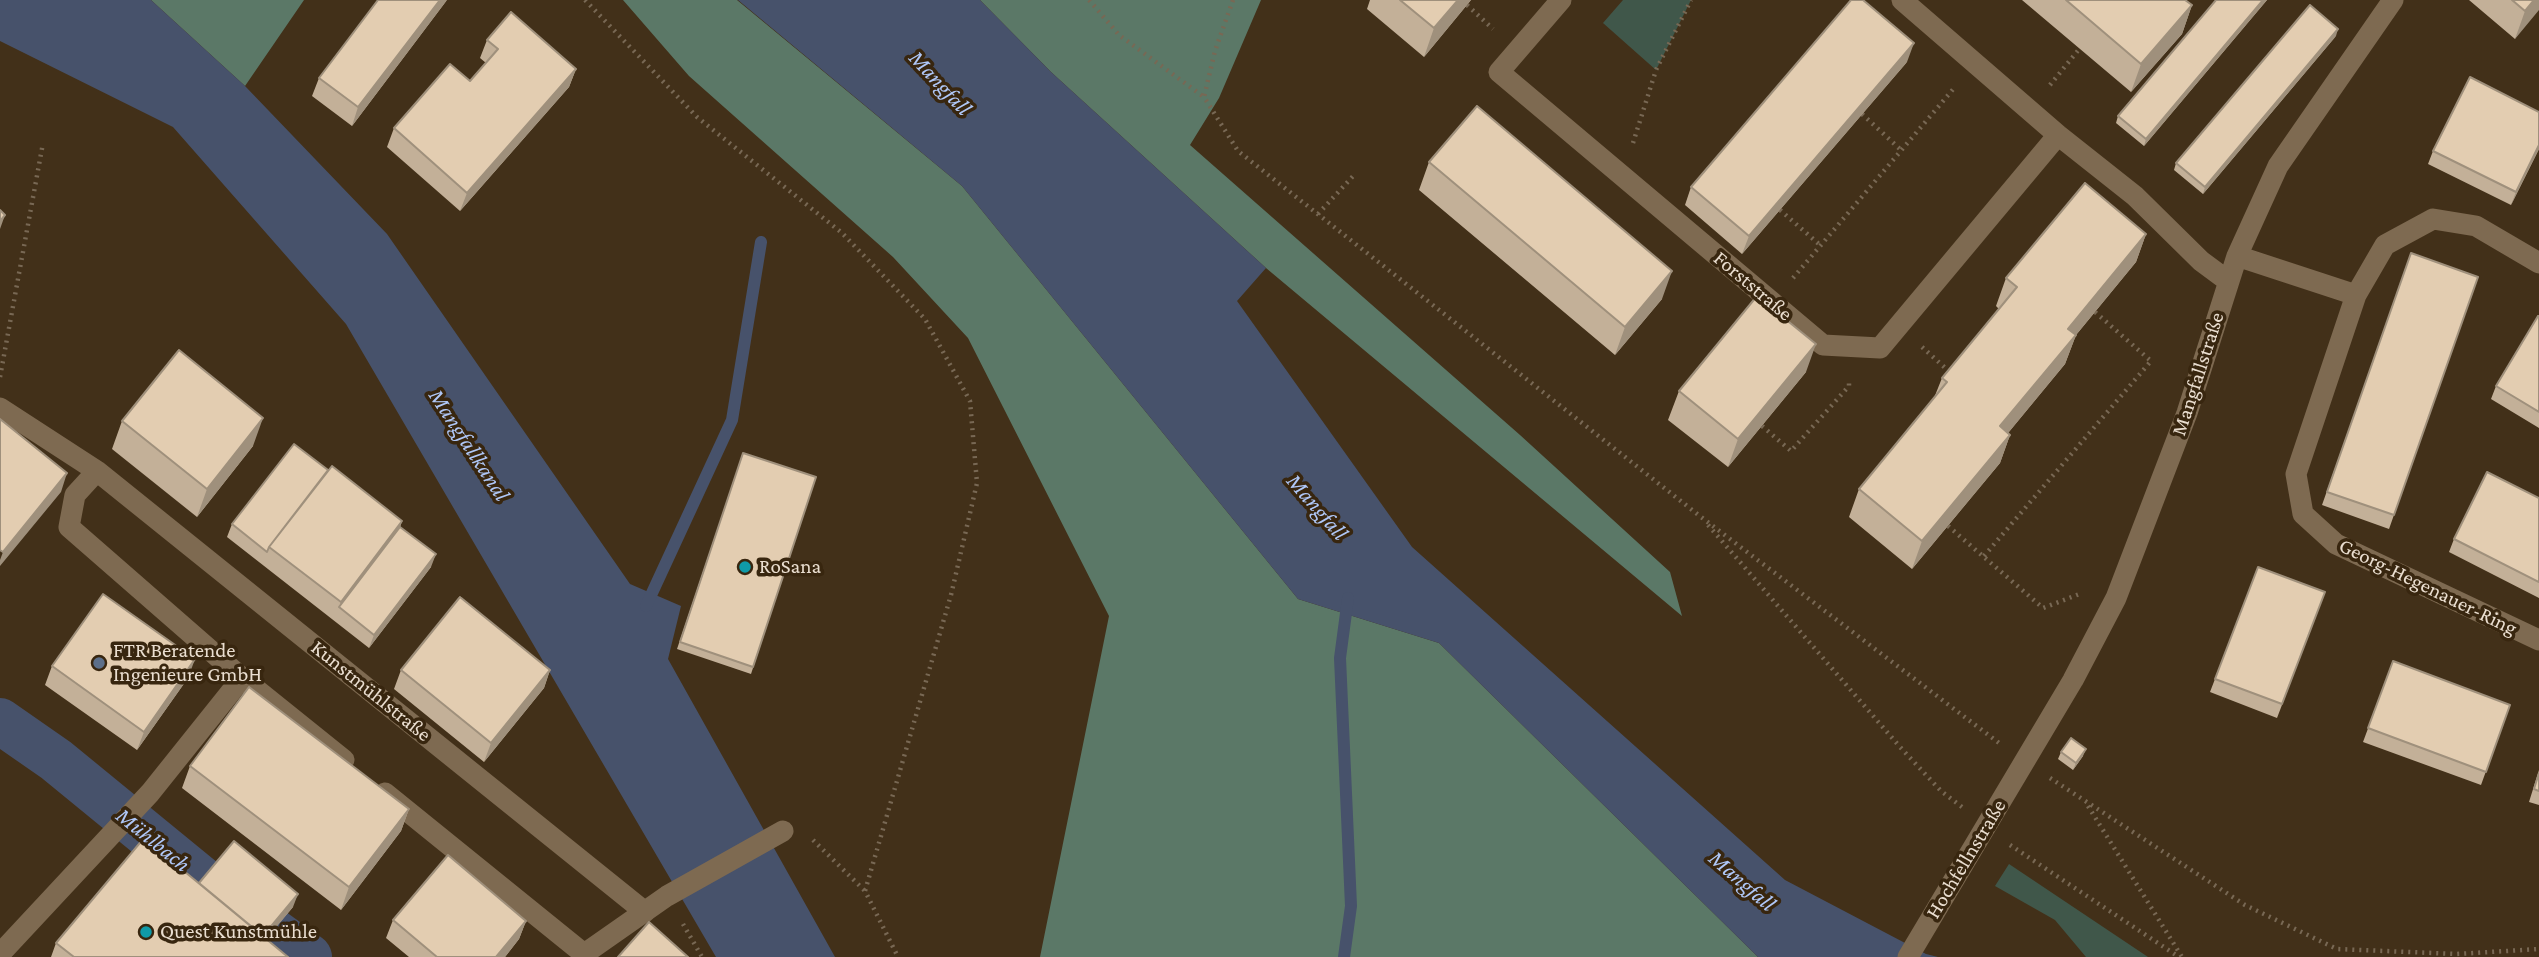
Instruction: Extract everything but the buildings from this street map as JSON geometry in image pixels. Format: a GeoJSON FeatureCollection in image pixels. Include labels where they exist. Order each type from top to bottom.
{"type":"FeatureCollection","features":[{"type":"Feature","properties":{"kind":"street","name":"Forststraße"},"geometry":{"type":"LineString","coordinates":[[1560,0],[1499,72],[1823,345],[1880,348],[2059,135]]}},
{"type":"Feature","properties":{"kind":"street"},"geometry":{"type":"LineString","coordinates":[[1902,0],[2029,110],[2135,196],[2201,261],[2228,281]]}},
{"type":"Feature","properties":{"kind":"street","name":"Mangfallstraße"},"geometry":{"type":"LineString","coordinates":[[2025,761],[2110,610],[2187,413],[2237,256],[2278,166],[2393,0]]}},
{"type":"Feature","properties":{"kind":"street","name":"Georg-Hegenauer-Ring"},"geometry":{"type":"LineString","coordinates":[[2539,263],[2476,226],[2433,219],[2385,246],[2356,295],[2296,474],[2303,514],[2336,544],[2539,640]]}},
{"type":"Feature","properties":{"kind":"street"},"geometry":{"type":"LineString","coordinates":[[2237,256],[2356,295]]}},
{"type":"Feature","properties":{"kind":"street","name":"Kunstmühlstraße"},"geometry":{"type":"LineString","coordinates":[[0,408],[97,471],[645,912]]}},
{"type":"Feature","properties":{"kind":"street"},"geometry":{"type":"LineString","coordinates":[[97,471],[75,495],[69,527],[242,678],[584,954],[667,896],[783,831]]}},
{"type":"Feature","properties":{"kind":"street"},"geometry":{"type":"LineString","coordinates":[[0,954],[94,857],[150,793],[242,678]]}},
{"type":"Feature","properties":{"kind":"street","name":"Hochfellnstraße"},"geometry":{"type":"LineString","coordinates":[[1908,957],[2025,761]]}},
{"type":"Feature","properties":{"kind":"path"},"geometry":{"type":"LineString","coordinates":[[585,0],[697,117],[842,233],[925,319],[970,401],[977,483],[951,595],[865,891]]}},
{"type":"Feature","properties":{"kind":"path"},"geometry":{"type":"LineString","coordinates":[[1089,0],[1119,35],[1204,97],[1238,150],[1701,517],[2025,761],[2086,803],[2245,905],[2337,949],[2510,955],[2539,949]]}},
{"type":"Feature","properties":{"kind":"path"},"geometry":{"type":"LineString","coordinates":[[1204,97],[1215,51],[1233,0]]}},
{"type":"Feature","properties":{"kind":"path"},"geometry":{"type":"LineString","coordinates":[[1617,171],[1630,151],[1657,70],[1691,0]]}},
{"type":"Feature","properties":{"kind":"path"},"geometry":{"type":"LineString","coordinates":[[2029,110],[2080,48]]}},
{"type":"Feature","properties":{"kind":"path"},"geometry":{"type":"LineString","coordinates":[[1772,302],[1975,63]]}},
{"type":"Feature","properties":{"kind":"path"},"geometry":{"type":"LineString","coordinates":[[1862,114],[1901,150]]}},
{"type":"Feature","properties":{"kind":"path"},"geometry":{"type":"LineString","coordinates":[[0,377],[43,144]]}},
{"type":"Feature","properties":{"kind":"path"},"geometry":{"type":"LineString","coordinates":[[1318,214],[1355,174]]}},
{"type":"Feature","properties":{"kind":"path"},"geometry":{"type":"LineString","coordinates":[[1780,210],[1820,245]]}},
{"type":"Feature","properties":{"kind":"path"},"geometry":{"type":"LineString","coordinates":[[1984,556],[2151,361],[2095,312]]}},
{"type":"Feature","properties":{"kind":"path"},"geometry":{"type":"LineString","coordinates":[[1899,326],[1955,377]]}},
{"type":"Feature","properties":{"kind":"path"},"geometry":{"type":"LineString","coordinates":[[1762,426],[1791,451],[1849,386],[1849,347]]}},
{"type":"Feature","properties":{"kind":"path"},"geometry":{"type":"LineString","coordinates":[[1701,517],[1941,791]]}},
{"type":"Feature","properties":{"kind":"path"},"geometry":{"type":"LineString","coordinates":[[1948,526],[2043,608],[2081,592],[2110,610]]}},
{"type":"Feature","properties":{"kind":"path"},"geometry":{"type":"LineString","coordinates":[[2086,803],[2180,957]]}},
{"type":"Feature","properties":{"kind":"path"},"geometry":{"type":"LineString","coordinates":[[783,831],[806,833],[865,891],[898,957]]}},
{"type":"Feature","properties":{"kind":"path"},"geometry":{"type":"LineString","coordinates":[[2033,863],[2180,957]]}},
{"type":"Feature","properties":{"kind":"green space"},"geometry":{"type":"Polygon","coordinates":[[[151,0],[304,0],[245,86],[151,0]]]}},
{"type":"Feature","properties":{"kind":"green space"},"geometry":{"type":"Polygon","coordinates":[[[623,0],[737,0],[962,186],[1298,599],[1439,643],[1758,957],[1040,957],[1109,616],[968,338],[893,257],[689,76],[623,0]]]}},
{"type":"Feature","properties":{"kind":"green space"},"geometry":{"type":"Polygon","coordinates":[[[980,0],[1261,0],[1219,98],[1190,145],[1520,435],[1670,572],[1682,616],[1266,268],[1051,72],[980,0]]]}},
{"type":"Feature","properties":{"kind":"green space"},"geometry":{"type":"Polygon","coordinates":[[[1623,0],[1691,0],[1656,70],[1603,23],[1623,0]]]}},
{"type":"Feature","properties":{"kind":"green space"},"geometry":{"type":"Polygon","coordinates":[[[2009,864],[2148,957],[2086,957],[2055,920],[1995,886],[2009,864]]]}},
{"type":"Feature","properties":{"kind":"water","name":"Mangfallkanal"},"geometry":{"type":"Polygon","coordinates":[[[0,0],[151,0],[245,86],[387,234],[630,584],[681,606],[668,659],[835,957],[716,957],[346,324],[173,127],[0,41],[0,0]]]}},
{"type":"Feature","properties":{"kind":"water","name":"Mangfall"},"geometry":{"type":"Polygon","coordinates":[[[738,0],[980,0],[1051,72],[1266,268],[1237,301],[1412,547],[1785,880],[1926,954],[1938,957],[1758,957],[1439,643],[1298,599],[962,186],[738,0]]]}},
{"type":"Feature","properties":{"kind":"waterway"},"geometry":{"type":"LineString","coordinates":[[646,606],[732,420],[761,242]]}},
{"type":"Feature","properties":{"kind":"waterway"},"geometry":{"type":"LineString","coordinates":[[1344,957],[1351,906],[1340,658],[1348,598]]}},
{"type":"Feature","properties":{"kind":"waterway","name":"Mühlbach"},"geometry":{"type":"LineString","coordinates":[[0,721],[56,760],[205,882],[309,957]]}},
{"type":"Feature","properties":{"kind":"place","name":"RoSana"},"geometry":{"type":"Point","coordinates":[745,567]}},
{"type":"Feature","properties":{"kind":"place","name":"FTR Beratende Ingenieure GmbH"},"geometry":{"type":"Point","coordinates":[99,663]}},
{"type":"Feature","properties":{"kind":"place","name":"Quest Kunstmühle"},"geometry":{"type":"Point","coordinates":[146,932]}}]}
